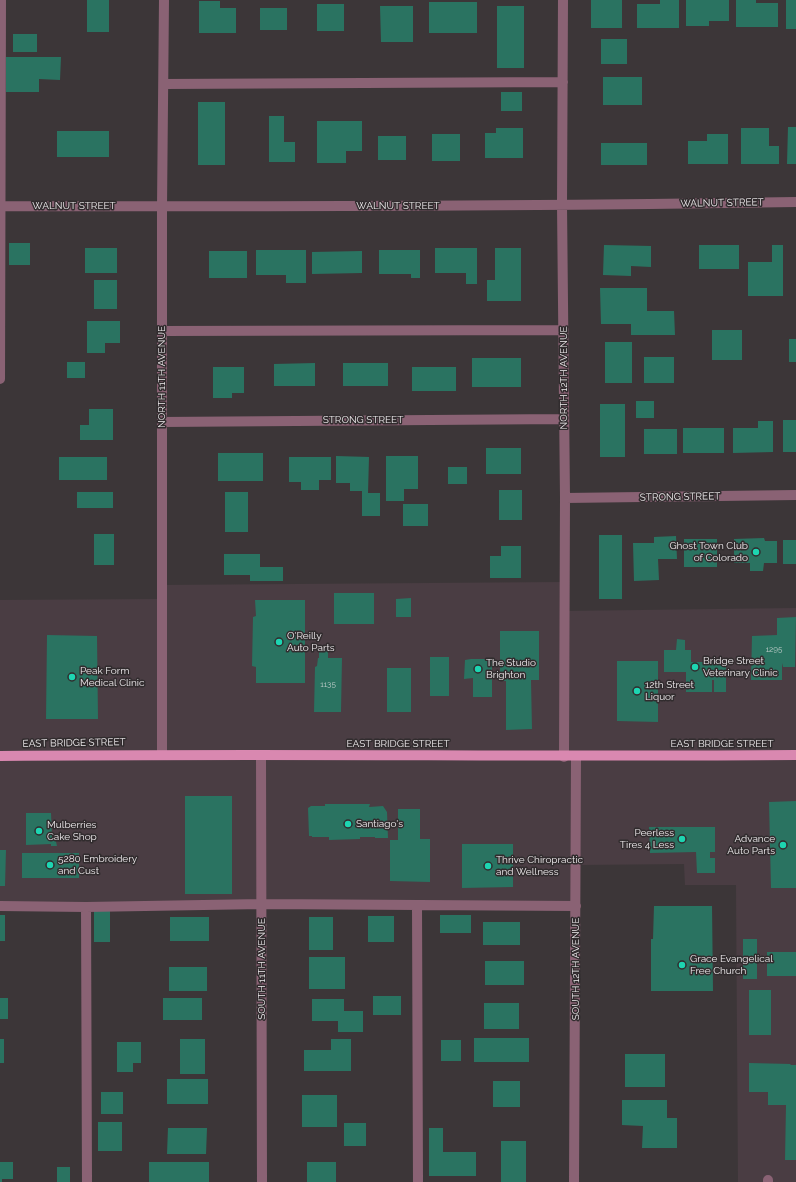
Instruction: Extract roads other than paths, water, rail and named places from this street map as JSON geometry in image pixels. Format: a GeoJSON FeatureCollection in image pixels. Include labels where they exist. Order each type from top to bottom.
{"type":"FeatureCollection","features":[{"type":"Feature","properties":{"kind":"main road","name":"EAST BRIDGE STREET"},"geometry":{"type":"LineString","coordinates":[[0,756],[162,754],[564,757],[796,756]]}},
{"type":"Feature","properties":{"kind":"street"},"geometry":{"type":"LineString","coordinates":[[0,379],[1,0]]}},
{"type":"Feature","properties":{"kind":"street","name":"NORTH 11TH AVENUE"},"geometry":{"type":"LineString","coordinates":[[162,754],[162,207],[164,0]]}},
{"type":"Feature","properties":{"kind":"street","name":"NORTH 12TH AVENUE"},"geometry":{"type":"LineString","coordinates":[[563,0],[562,206],[565,498],[564,757]]}},
{"type":"Feature","properties":{"kind":"street"},"geometry":{"type":"LineString","coordinates":[[164,84],[563,82]]}},
{"type":"Feature","properties":{"kind":"street","name":"WALNUT STREET"},"geometry":{"type":"LineString","coordinates":[[0,206],[562,206],[796,202]]}},
{"type":"Feature","properties":{"kind":"street"},"geometry":{"type":"LineString","coordinates":[[162,331],[564,330]]}},
{"type":"Feature","properties":{"kind":"street","name":"STRONG STREET"},"geometry":{"type":"LineString","coordinates":[[162,422],[564,418]]}},
{"type":"Feature","properties":{"kind":"street","name":"STRONG STREET"},"geometry":{"type":"LineString","coordinates":[[565,498],[796,495]]}},
{"type":"Feature","properties":{"kind":"street","name":"SOUTH 11TH AVENUE"},"geometry":{"type":"LineString","coordinates":[[261,755],[262,1182]]}},
{"type":"Feature","properties":{"kind":"street","name":"SOUTH 12TH AVENUE"},"geometry":{"type":"LineString","coordinates":[[574,1182],[576,757]]}},
{"type":"Feature","properties":{"kind":"street"},"geometry":{"type":"LineString","coordinates":[[0,906],[86,907],[262,904],[576,906]]}},
{"type":"Feature","properties":{"kind":"street"},"geometry":{"type":"LineString","coordinates":[[417,905],[418,1182]]}},
{"type":"Feature","properties":{"kind":"street"},"geometry":{"type":"LineString","coordinates":[[86,907],[87,1182]]}},
{"type":"Feature","properties":{"kind":"place","name":"Ghost Town Club of Colorado"},"geometry":{"type":"Point","coordinates":[756,552]}},
{"type":"Feature","properties":{"kind":"place","name":"O'Reilly Auto Parts"},"geometry":{"type":"Point","coordinates":[279,642]}},
{"type":"Feature","properties":{"kind":"place","name":"Bridge Street Veterinary Clinic"},"geometry":{"type":"Point","coordinates":[695,667]}},
{"type":"Feature","properties":{"kind":"place","name":"The Studio Brighton"},"geometry":{"type":"Point","coordinates":[478,669]}},
{"type":"Feature","properties":{"kind":"place","name":"Peak Form Medical Clinic"},"geometry":{"type":"Point","coordinates":[72,677]}},
{"type":"Feature","properties":{"kind":"place","name":"12th Street Liquor"},"geometry":{"type":"Point","coordinates":[637,691]}},
{"type":"Feature","properties":{"kind":"place","name":"Santiago's"},"geometry":{"type":"Point","coordinates":[348,824]}},
{"type":"Feature","properties":{"kind":"place","name":"Mulberries Cake Shop"},"geometry":{"type":"Point","coordinates":[39,831]}},
{"type":"Feature","properties":{"kind":"place","name":"Peerless Tires 4 Less"},"geometry":{"type":"Point","coordinates":[682,839]}},
{"type":"Feature","properties":{"kind":"place","name":"Advance Auto Parts"},"geometry":{"type":"Point","coordinates":[783,845]}},
{"type":"Feature","properties":{"kind":"place","name":"5280 Embroidery and Cust"},"geometry":{"type":"Point","coordinates":[50,865]}},
{"type":"Feature","properties":{"kind":"place","name":"Thrive Chiropractic and Wellness"},"geometry":{"type":"Point","coordinates":[488,866]}},
{"type":"Feature","properties":{"kind":"place","name":"Grace Evangelical Free Church"},"geometry":{"type":"Point","coordinates":[682,965]}}]}
